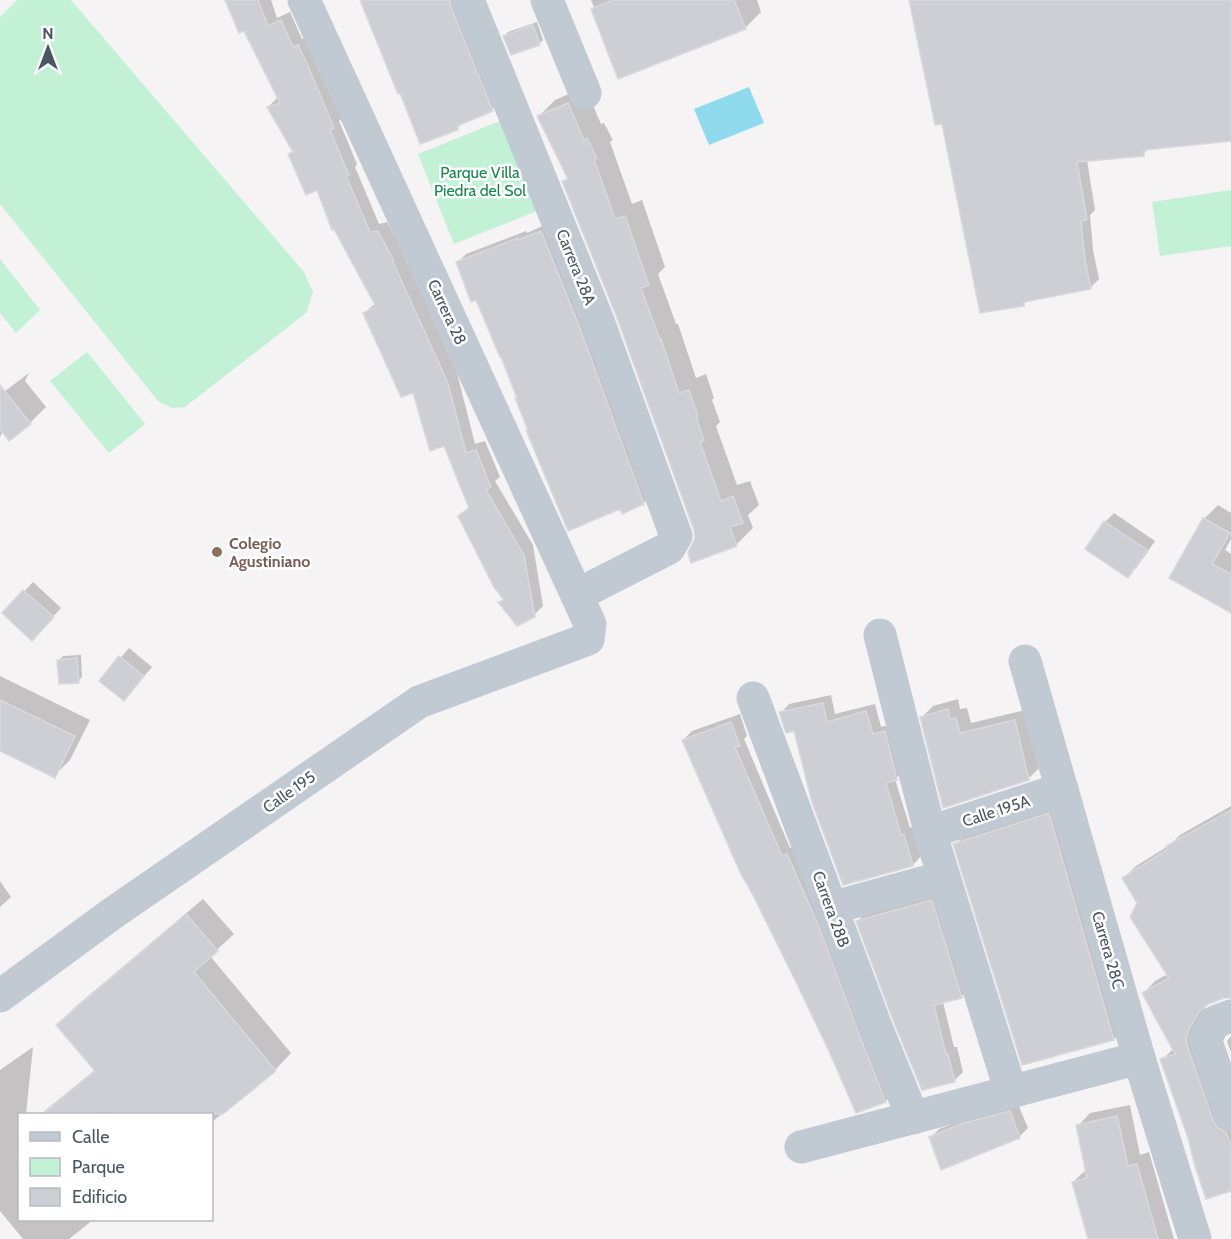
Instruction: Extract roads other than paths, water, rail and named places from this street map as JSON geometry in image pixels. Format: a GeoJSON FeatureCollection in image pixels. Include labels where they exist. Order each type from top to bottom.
{"type":"FeatureCollection","features":[{"type":"Feature","properties":{"kind":"street","name":"Carrera 28"},"geometry":{"type":"LineString","coordinates":[[304,0],[584,609]]}},
{"type":"Feature","properties":{"kind":"street","name":"Carrera 28A"},"geometry":{"type":"LineString","coordinates":[[468,0],[598,321],[676,536]]}},
{"type":"Feature","properties":{"kind":"street"},"geometry":{"type":"LineString","coordinates":[[547,0],[585,93]]}},
{"type":"Feature","properties":{"kind":"street","name":"Calle 195"},"geometry":{"type":"LineString","coordinates":[[0,996],[112,913],[419,702],[588,639],[584,609],[669,548],[676,536]]}},
{"type":"Feature","properties":{"kind":"street"},"geometry":{"type":"LineString","coordinates":[[880,635],[930,832],[1011,1092]]}},
{"type":"Feature","properties":{"kind":"street","name":"Carrera 28C"},"geometry":{"type":"LineString","coordinates":[[1025,660],[1139,1058],[1195,1239]]}},
{"type":"Feature","properties":{"kind":"street","name":"Carrera 28B"},"geometry":{"type":"LineString","coordinates":[[753,698],[876,1027],[913,1118]]}},
{"type":"Feature","properties":{"kind":"street","name":"Calle 195A"},"geometry":{"type":"LineString","coordinates":[[930,832],[1062,789]]}},
{"type":"Feature","properties":{"kind":"street"},"geometry":{"type":"LineString","coordinates":[[831,908],[944,877]]}},
{"type":"Feature","properties":{"kind":"street"},"geometry":{"type":"LineString","coordinates":[[1231,1016],[1215,1022],[1205,1039],[1231,1114]]}},
{"type":"Feature","properties":{"kind":"street"},"geometry":{"type":"LineString","coordinates":[[801,1147],[1139,1058]]}},
{"type":"Feature","properties":{"kind":"water"},"geometry":{"type":"Polygon","coordinates":[[[749,87],[764,123],[709,145],[694,109],[749,87]]]}},
{"type":"Feature","properties":{"kind":"place","name":"Colegio Agustiniano"},"geometry":{"type":"Point","coordinates":[217,552]}},
{"type":"Feature","properties":{"kind":"park label","name":"Parque Villa Piedra del Sol"},"geometry":{"type":"Point","coordinates":[480,181]}}]}
